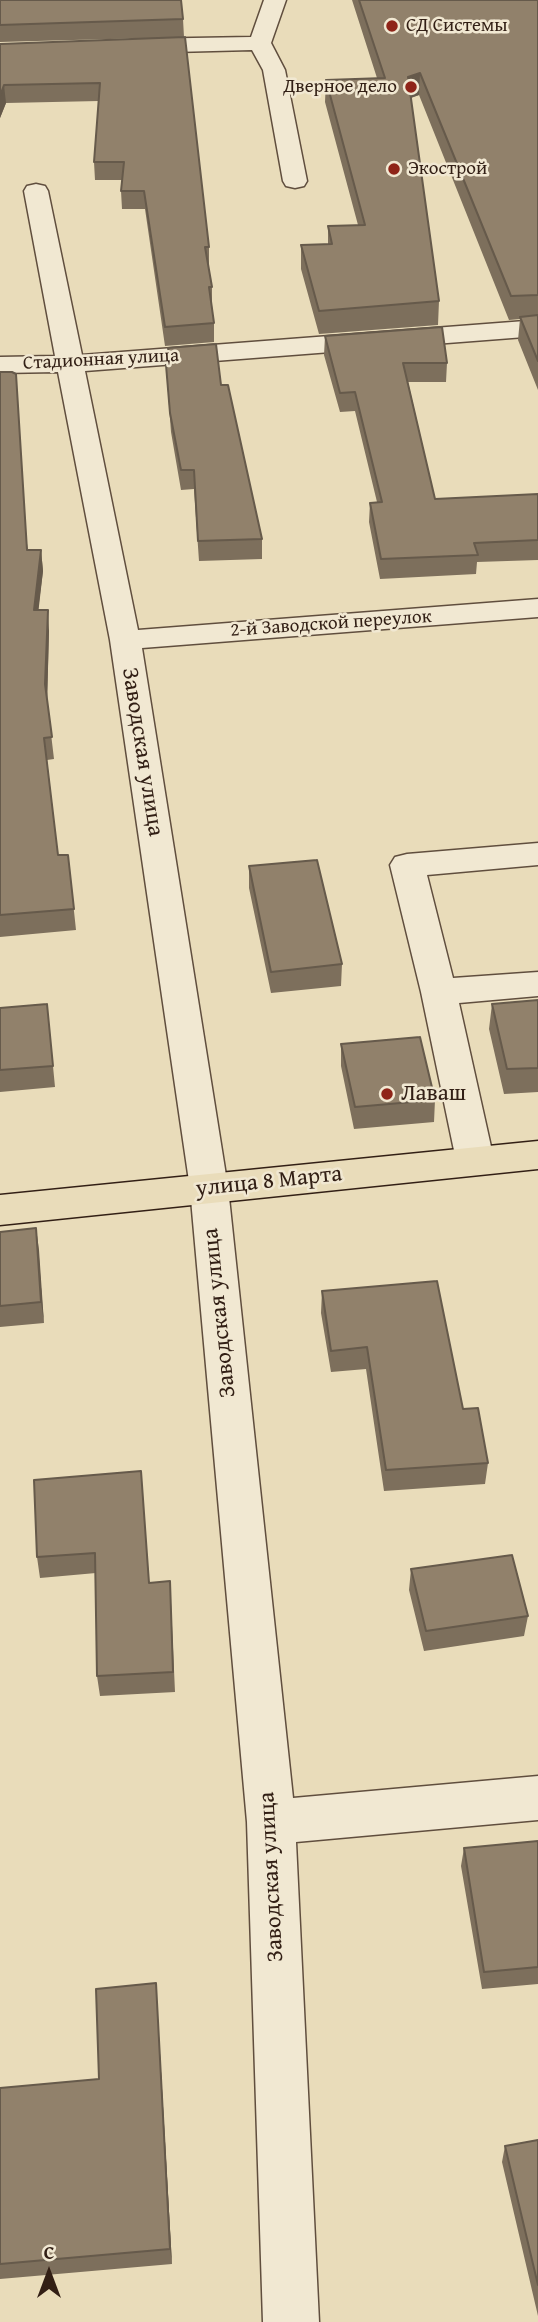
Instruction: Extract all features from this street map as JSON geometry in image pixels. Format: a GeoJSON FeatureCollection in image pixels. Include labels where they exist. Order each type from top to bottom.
{"type":"FeatureCollection","features":[{"type":"Feature","properties":{"kind":"main road","name":"улица 8 Марта"},"geometry":{"type":"LineString","coordinates":[[0,1210],[538,1154]]}},
{"type":"Feature","properties":{"kind":"street"},"geometry":{"type":"LineString","coordinates":[[275,0],[260,43],[274,70],[295,181]]}},
{"type":"Feature","properties":{"kind":"street"},"geometry":{"type":"LineString","coordinates":[[111,47],[260,43]]}},
{"type":"Feature","properties":{"kind":"street","name":"Заводская улица"},"geometry":{"type":"LineString","coordinates":[[36,191],[125,640],[209,1188],[271,1822],[291,2322]]}},
{"type":"Feature","properties":{"kind":"street","name":"Стадионная улица"},"geometry":{"type":"LineString","coordinates":[[0,366],[71,364],[538,328]]}},
{"type":"Feature","properties":{"kind":"street","name":"2-й Заводской переулок"},"geometry":{"type":"LineString","coordinates":[[125,640],[538,608]]}},
{"type":"Feature","properties":{"kind":"street"},"geometry":{"type":"LineString","coordinates":[[475,1160],[439,992],[407,865],[538,855]]}},
{"type":"Feature","properties":{"kind":"street"},"geometry":{"type":"LineString","coordinates":[[439,992],[538,984]]}},
{"type":"Feature","properties":{"kind":"street"},"geometry":{"type":"LineString","coordinates":[[271,1822],[538,1798]]}},
{"type":"Feature","properties":{"kind":"building"},"geometry":{"type":"Polygon","coordinates":[[[0,0],[181,0],[183,19],[0,25],[0,0]]]}},
{"type":"Feature","properties":{"kind":"building"},"geometry":{"type":"Polygon","coordinates":[[[359,0],[538,0],[538,295],[511,296],[420,73],[408,77],[439,301],[319,311],[301,245],[332,244],[328,226],[365,225],[326,80],[385,78],[359,0]]]}},
{"type":"Feature","properties":{"kind":"building"},"geometry":{"type":"Polygon","coordinates":[[[185,37],[209,247],[205,247],[212,287],[209,287],[214,323],[165,327],[144,191],[121,191],[124,162],[94,162],[100,83],[4,85],[0,96],[0,44],[185,37]]]}},
{"type":"Feature","properties":{"kind":"building"},"geometry":{"type":"Polygon","coordinates":[[[538,315],[538,361],[520,317],[538,315]]]}},
{"type":"Feature","properties":{"kind":"building"},"geometry":{"type":"Polygon","coordinates":[[[442,327],[447,363],[403,363],[435,499],[538,494],[538,540],[474,543],[478,555],[381,559],[370,503],[382,502],[355,392],[340,393],[325,336],[442,327]]]}},
{"type":"Feature","properties":{"kind":"building"},"geometry":{"type":"Polygon","coordinates":[[[216,344],[221,385],[228,385],[262,539],[198,541],[194,470],[181,470],[170,413],[165,353],[169,353],[168,348],[216,344]]]}},
{"type":"Feature","properties":{"kind":"building"},"geometry":{"type":"Polygon","coordinates":[[[0,372],[16,374],[27,550],[41,550],[34,610],[48,610],[45,684],[52,737],[44,738],[58,855],[68,855],[74,909],[0,915],[0,372]]]}},
{"type":"Feature","properties":{"kind":"building"},"geometry":{"type":"Polygon","coordinates":[[[317,860],[342,964],[271,972],[249,866],[317,860]]]}},
{"type":"Feature","properties":{"kind":"building"},"geometry":{"type":"Polygon","coordinates":[[[538,1000],[538,1068],[507,1069],[492,1004],[538,1000]]]}},
{"type":"Feature","properties":{"kind":"building"},"geometry":{"type":"Polygon","coordinates":[[[47,1004],[53,1066],[0,1070],[0,1008],[47,1004]]]}},
{"type":"Feature","properties":{"kind":"building","name":"Лаваш"},"geometry":{"type":"Polygon","coordinates":[[[420,1037],[435,1100],[355,1107],[341,1044],[420,1037]]]}},
{"type":"Feature","properties":{"kind":"building"},"geometry":{"type":"Polygon","coordinates":[[[36,1228],[41,1302],[0,1306],[0,1232],[36,1228]]]}},
{"type":"Feature","properties":{"kind":"building"},"geometry":{"type":"Polygon","coordinates":[[[437,1281],[463,1409],[478,1408],[488,1463],[386,1470],[367,1347],[331,1351],[322,1291],[437,1281]]]}},
{"type":"Feature","properties":{"kind":"building"},"geometry":{"type":"Polygon","coordinates":[[[141,1471],[149,1583],[170,1581],[173,1672],[97,1676],[95,1553],[37,1557],[34,1480],[141,1471]]]}},
{"type":"Feature","properties":{"kind":"building"},"geometry":{"type":"Polygon","coordinates":[[[512,1555],[528,1616],[426,1631],[411,1569],[512,1555]]]}},
{"type":"Feature","properties":{"kind":"building"},"geometry":{"type":"Polygon","coordinates":[[[538,1841],[538,1967],[484,1972],[464,1848],[538,1841]]]}},
{"type":"Feature","properties":{"kind":"building"},"geometry":{"type":"Polygon","coordinates":[[[156,1983],[170,2249],[0,2264],[0,2088],[99,2079],[96,1989],[156,1983]]]}},
{"type":"Feature","properties":{"kind":"building"},"geometry":{"type":"Polygon","coordinates":[[[538,2140],[538,2285],[505,2146],[538,2140]]]}},
{"type":"Feature","properties":{"kind":"place","name":"СД Системы"},"geometry":{"type":"Point","coordinates":[392,26]}},
{"type":"Feature","properties":{"kind":"place","name":"Дверное дело"},"geometry":{"type":"Point","coordinates":[411,87]}},
{"type":"Feature","properties":{"kind":"place","name":"Экострой"},"geometry":{"type":"Point","coordinates":[394,169]}},
{"type":"Feature","properties":{"kind":"place","name":"Лаваш"},"geometry":{"type":"Point","coordinates":[387,1094]}}]}
